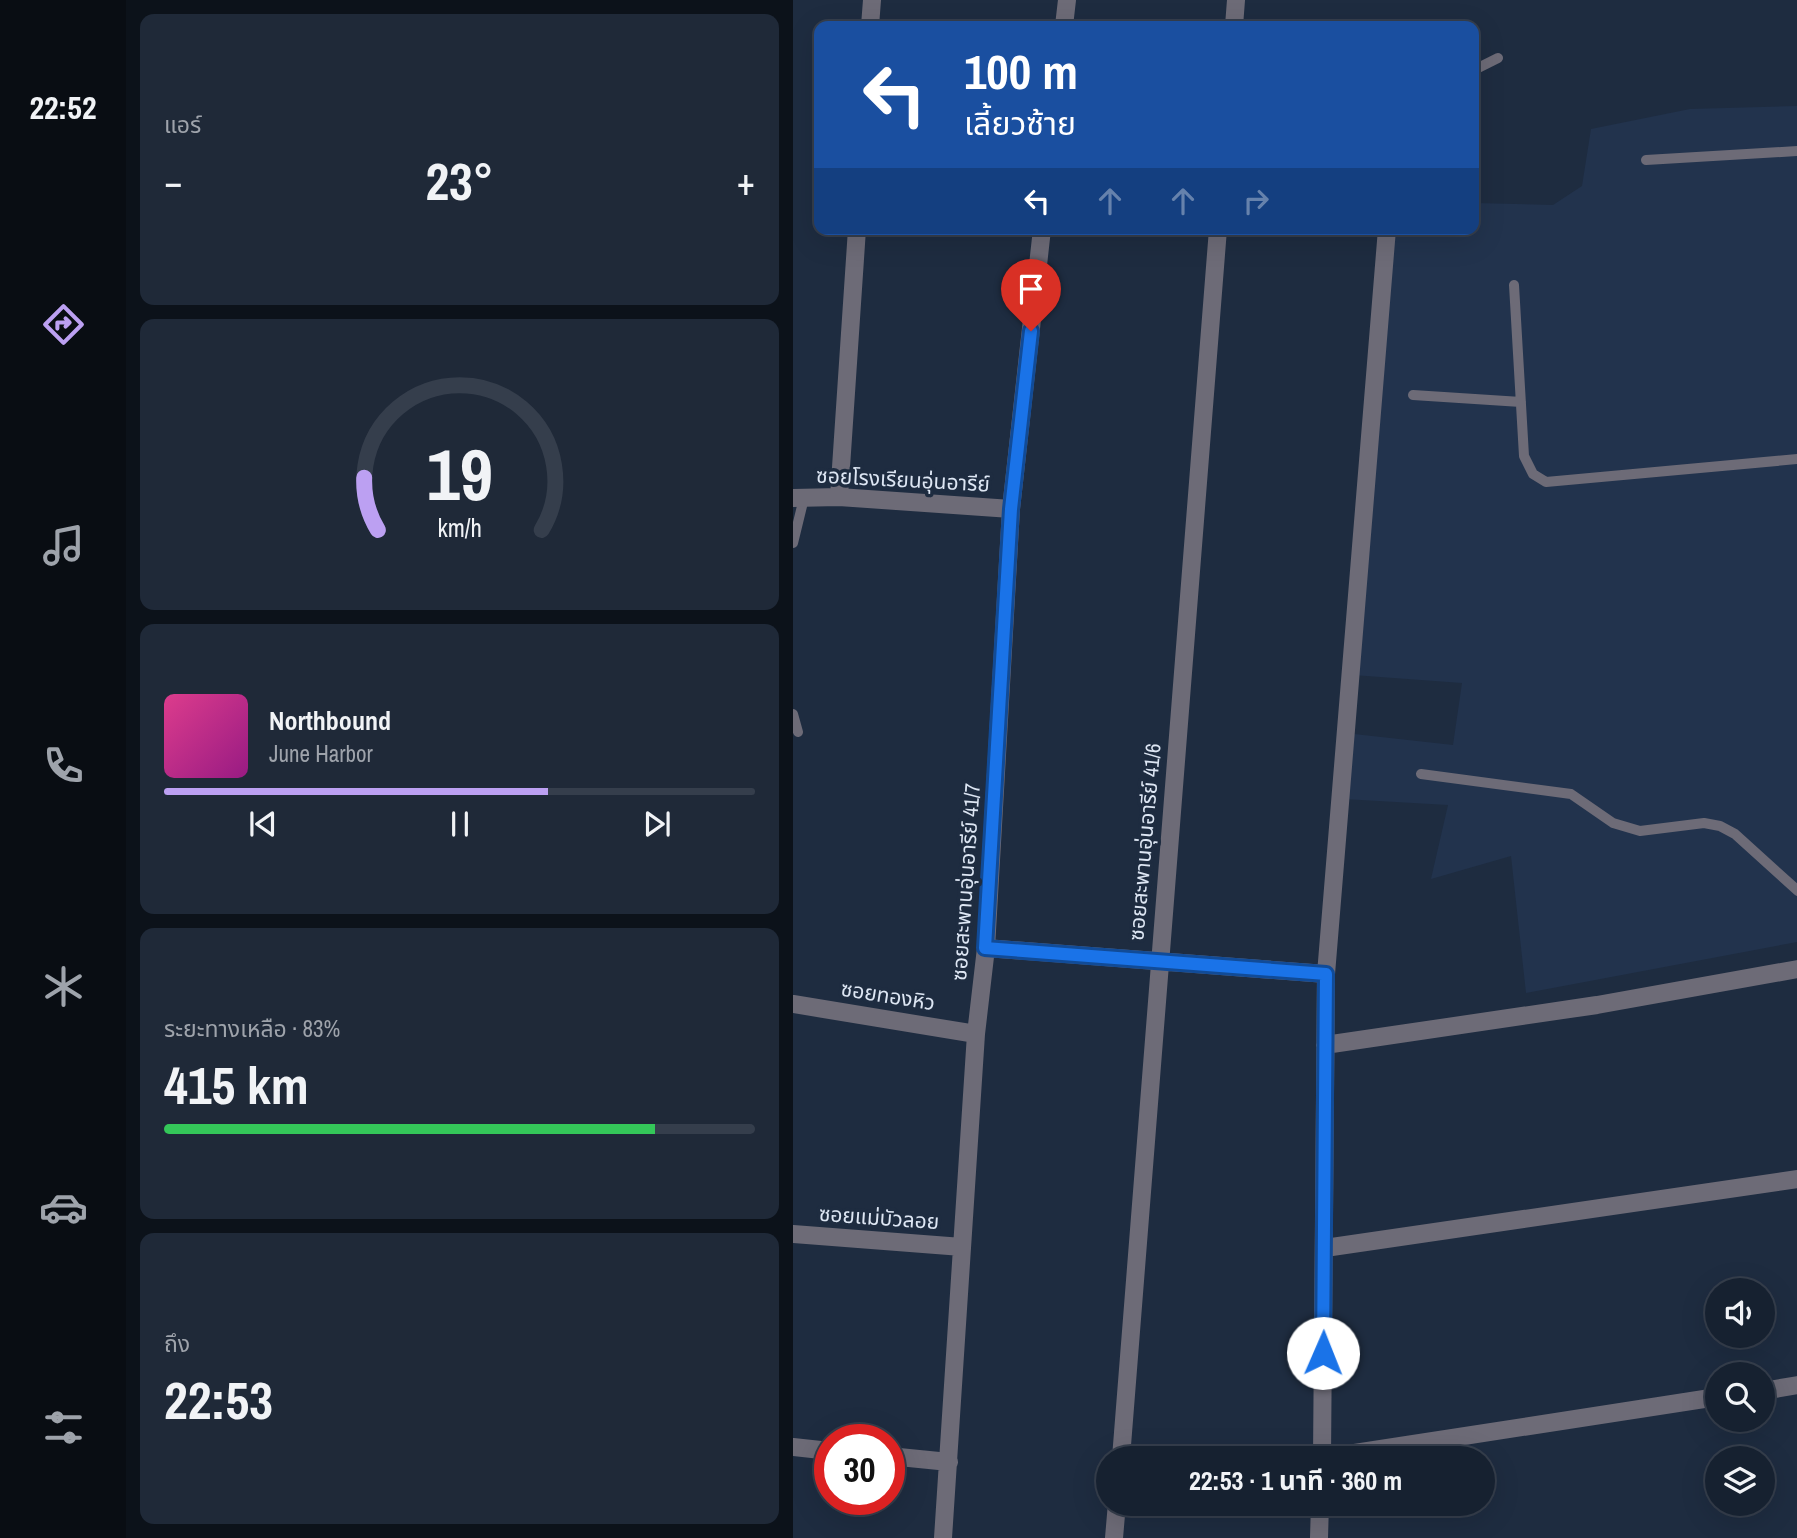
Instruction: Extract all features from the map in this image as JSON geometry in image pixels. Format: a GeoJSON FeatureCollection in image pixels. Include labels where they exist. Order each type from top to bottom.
{"type":"FeatureCollection","features":[{"type":"Feature","properties":{"kind":"street"},"geometry":{"type":"LineString","coordinates":[[870,21],[872,0]]}},
{"type":"Feature","properties":{"kind":"street"},"geometry":{"type":"LineString","coordinates":[[1065,21],[1067,0]]}},
{"type":"Feature","properties":{"kind":"street"},"geometry":{"type":"LineString","coordinates":[[1234,21],[1236,0]]}},
{"type":"Feature","properties":{"kind":"street"},"geometry":{"type":"LineString","coordinates":[[839,497],[857,235]]}},
{"type":"Feature","properties":{"kind":"street","name":"ซอยสะพานอุ่นอารีย์ 41/7"},"geometry":{"type":"LineString","coordinates":[[943,1538],[976,1034],[985,948],[1011,509],[1041,235]]}},
{"type":"Feature","properties":{"kind":"street","name":"ซอยสะพานอุ่นอารีย์ 41/6"},"geometry":{"type":"LineString","coordinates":[[1122,1446],[1158,962],[1218,235]]}},
{"type":"Feature","properties":{"kind":"street"},"geometry":{"type":"LineString","coordinates":[[1321,1446],[1326,974],[1387,235]]}},
{"type":"Feature","properties":{"kind":"street","name":"ซอยโรงเรียนอุ่นอารีย์"},"geometry":{"type":"LineString","coordinates":[[798,498],[839,497],[1011,509]]}},
{"type":"Feature","properties":{"kind":"street"},"geometry":{"type":"LineString","coordinates":[[985,948],[1326,974]]}},
{"type":"Feature","properties":{"kind":"street"},"geometry":{"type":"LineString","coordinates":[[1325,1045],[1597,1005],[1797,969]]}},
{"type":"Feature","properties":{"kind":"street","name":"ซอยทองหิว"},"geometry":{"type":"LineString","coordinates":[[793,1004],[976,1034]]}},
{"type":"Feature","properties":{"kind":"street"},"geometry":{"type":"LineString","coordinates":[[1325,1248],[1797,1179]]}},
{"type":"Feature","properties":{"kind":"street","name":"ซอยแม่บัวลอย"},"geometry":{"type":"LineString","coordinates":[[793,1234],[962,1247]]}},
{"type":"Feature","properties":{"kind":"street"},"geometry":{"type":"LineString","coordinates":[[1775,1389],[1797,1385]]}},
{"type":"Feature","properties":{"kind":"street"},"geometry":{"type":"LineString","coordinates":[[1400,1446],[1705,1400]]}},
{"type":"Feature","properties":{"kind":"street"},"geometry":{"type":"LineString","coordinates":[[793,1447],[814,1449]]}},
{"type":"Feature","properties":{"kind":"street"},"geometry":{"type":"LineString","coordinates":[[905,1458],[949,1462]]}},
{"type":"Feature","properties":{"kind":"street"},"geometry":{"type":"LineString","coordinates":[[1114,1538],[1116,1516]]}},
{"type":"Feature","properties":{"kind":"street"},"geometry":{"type":"LineString","coordinates":[[1319,1538],[1320,1516]]}},
{"type":"Feature","properties":{"kind":"lane"},"geometry":{"type":"LineString","coordinates":[[1479,68],[1498,58]]}},
{"type":"Feature","properties":{"kind":"lane"},"geometry":{"type":"LineString","coordinates":[[1646,160],[1797,151]]}},
{"type":"Feature","properties":{"kind":"lane"},"geometry":{"type":"LineString","coordinates":[[1514,285],[1524,456],[1533,474],[1546,482],[1797,459]]}},
{"type":"Feature","properties":{"kind":"lane"},"geometry":{"type":"LineString","coordinates":[[1414,396],[1521,402]]}},
{"type":"Feature","properties":{"kind":"lane"},"geometry":{"type":"LineString","coordinates":[[793,544],[798,498]]}},
{"type":"Feature","properties":{"kind":"lane"},"geometry":{"type":"LineString","coordinates":[[793,713],[798,732]]}},
{"type":"Feature","properties":{"kind":"lane"},"geometry":{"type":"LineString","coordinates":[[1421,774],[1571,794],[1613,823],[1640,831],[1704,823],[1720,826],[1735,834],[1797,891]]}},
{"type":"Feature","properties":{"kind":"shaded area"},"geometry":{"type":"Polygon","coordinates":[[[1797,106],[1797,942],[1526,993],[1511,856],[1431,879],[1448,805],[1344,799],[1354,734],[1453,745],[1462,683],[1353,675],[1389,235],[1479,235],[1479,203],[1553,205],[1582,186],[1591,129],[1690,109],[1797,106]]]}},
{"type":"Feature","properties":{"kind":"route"},"geometry":{"type":"LineString","coordinates":[[1031,331],[1011,509],[985,948],[1326,974],[1323,1353]]}}]}
